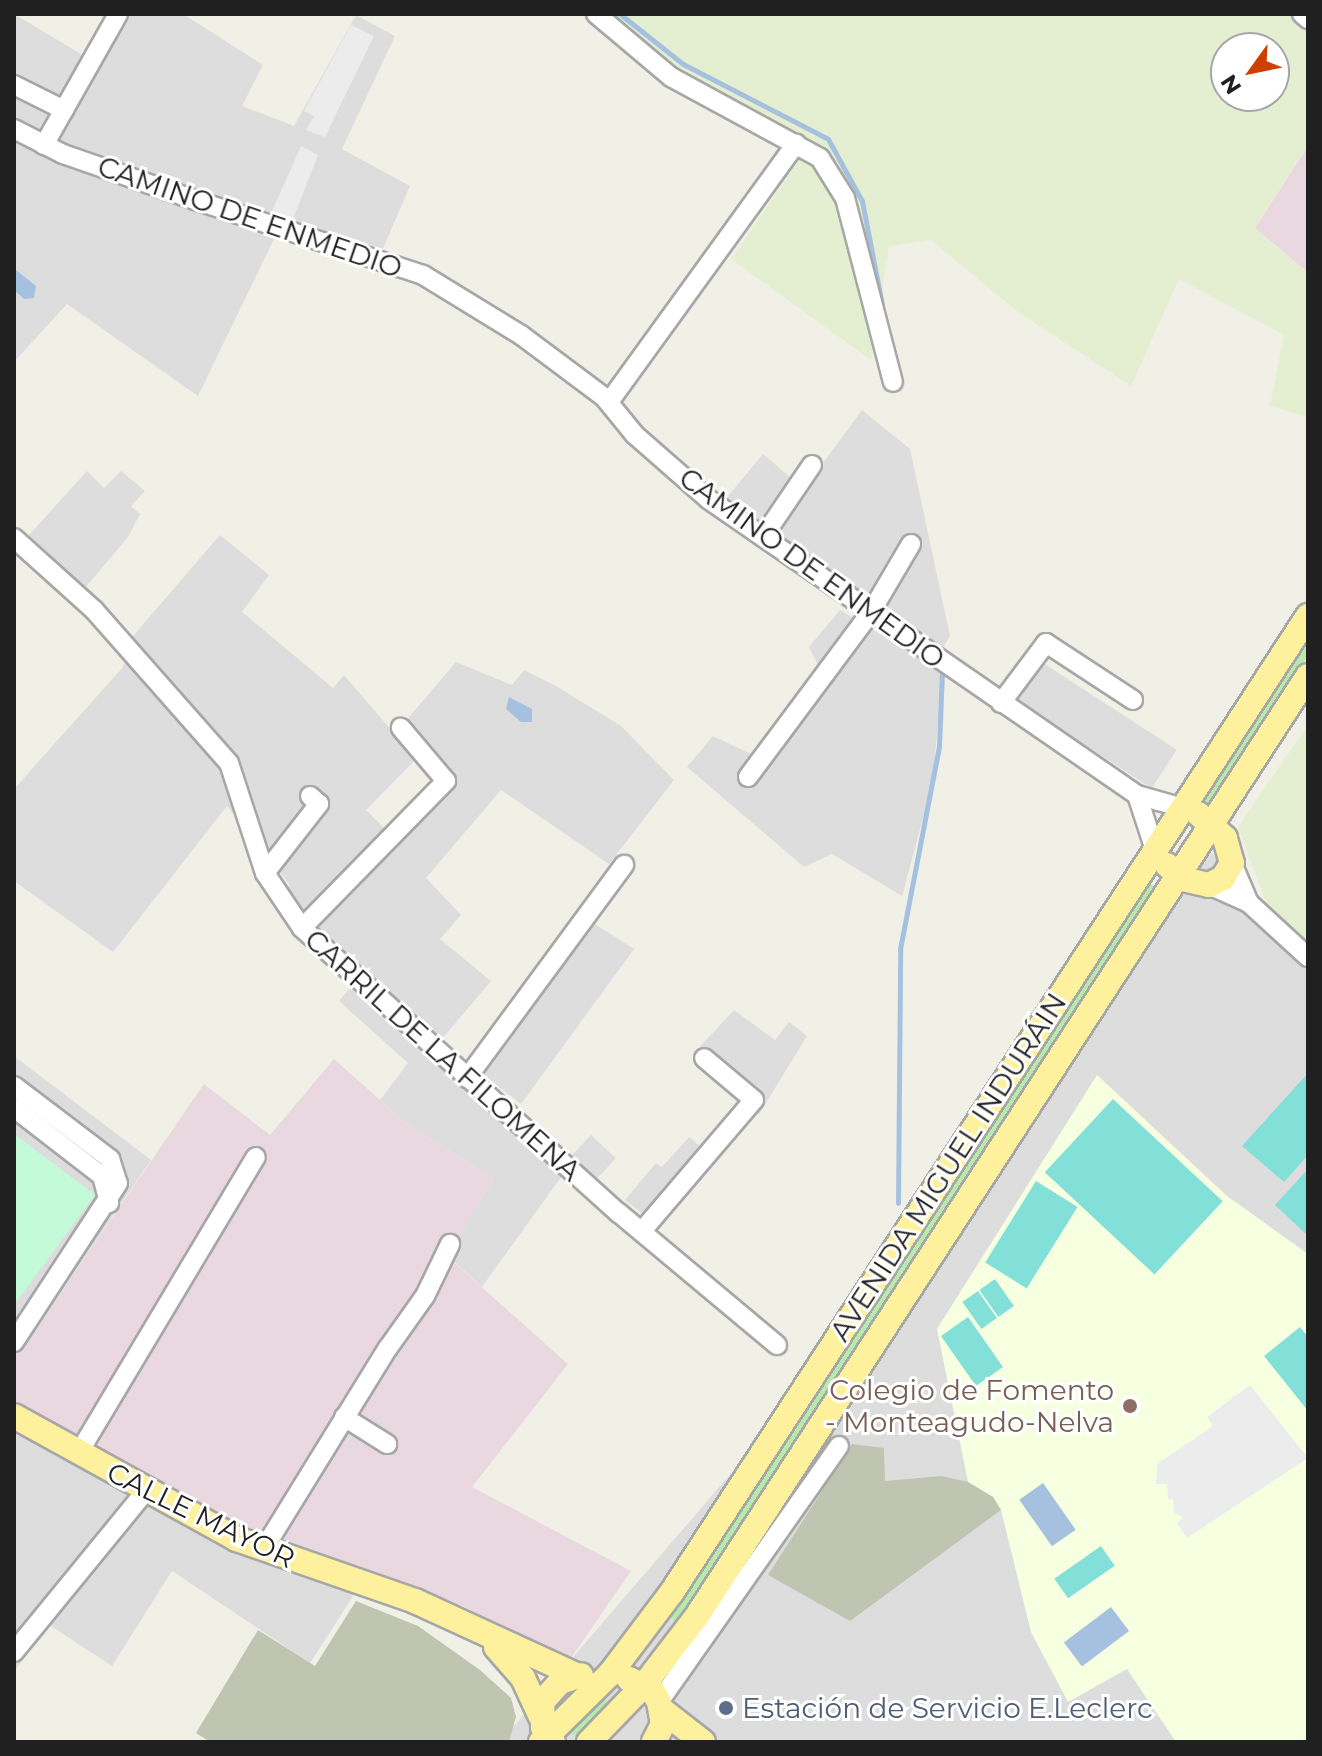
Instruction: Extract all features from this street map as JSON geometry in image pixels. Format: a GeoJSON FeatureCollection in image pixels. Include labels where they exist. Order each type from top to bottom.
{"type":"FeatureCollection","features":[{"type":"Feature","properties":{"kind":"main road","name":"AVENIDA MIGUEL INDURÁIN"},"geometry":{"type":"LineString","coordinates":[[546,1734],[610,1674],[694,1559],[1180,807],[1308,616]]}},
{"type":"Feature","properties":{"kind":"main road","name":"AVENIDA MIGUEL INDURÁIN"},"geometry":{"type":"LineString","coordinates":[[589,1742],[655,1699],[749,1538],[1210,821],[1308,676]]}},
{"type":"Feature","properties":{"kind":"main road"},"geometry":{"type":"LineString","coordinates":[[1154,847],[1176,874],[1209,885],[1223,878],[1232,863],[1225,838],[1210,821],[1180,807]]}},
{"type":"Feature","properties":{"kind":"main road","name":"CALLE MAYOR"},"geometry":{"type":"LineString","coordinates":[[14,1416],[145,1492],[263,1550],[415,1601],[483,1635],[576,1675]]}},
{"type":"Feature","properties":{"kind":"main road","name":"CALLE MAYOR"},"geometry":{"type":"LineString","coordinates":[[483,1635],[523,1678],[546,1734]]}},
{"type":"Feature","properties":{"kind":"main road"},"geometry":{"type":"LineString","coordinates":[[546,1734],[545,1697],[576,1675],[610,1674],[655,1699],[703,1742]]}},
{"type":"Feature","properties":{"kind":"main road"},"geometry":{"type":"LineString","coordinates":[[654,1742],[663,1724],[655,1699]]}},
{"type":"Feature","properties":{"kind":"street"},"geometry":{"type":"LineString","coordinates":[[44,145],[118,14]]}},
{"type":"Feature","properties":{"kind":"street"},"geometry":{"type":"LineString","coordinates":[[596,14],[671,77],[820,158],[845,198],[893,382]]}},
{"type":"Feature","properties":{"kind":"street"},"geometry":{"type":"LineString","coordinates":[[1302,14],[1308,19]]}},
{"type":"Feature","properties":{"kind":"street"},"geometry":{"type":"LineString","coordinates":[[14,85],[64,110]]}},
{"type":"Feature","properties":{"kind":"street","name":"CAMINO DE ENMEDIO"},"geometry":{"type":"LineString","coordinates":[[14,129],[44,145],[423,275],[521,335],[609,402],[635,435],[708,499],[1137,795],[1180,807]]}},
{"type":"Feature","properties":{"kind":"street"},"geometry":{"type":"LineString","coordinates":[[609,402],[796,144]]}},
{"type":"Feature","properties":{"kind":"street"},"geometry":{"type":"LineString","coordinates":[[763,537],[812,465]]}},
{"type":"Feature","properties":{"kind":"street","name":"CARRIL DE LA FILOMENA"},"geometry":{"type":"LineString","coordinates":[[14,538],[94,610],[229,763],[265,873],[302,928],[467,1078],[777,1345]]}},
{"type":"Feature","properties":{"kind":"street"},"geometry":{"type":"LineString","coordinates":[[748,777],[871,612],[911,544]]}},
{"type":"Feature","properties":{"kind":"street"},"geometry":{"type":"LineString","coordinates":[[1001,703],[1046,643],[1133,700]]}},
{"type":"Feature","properties":{"kind":"street"},"geometry":{"type":"LineString","coordinates":[[302,928],[446,781],[401,728]]}},
{"type":"Feature","properties":{"kind":"street"},"geometry":{"type":"LineString","coordinates":[[1137,795],[1154,847]]}},
{"type":"Feature","properties":{"kind":"street"},"geometry":{"type":"LineString","coordinates":[[265,873],[319,804],[310,796]]}},
{"type":"Feature","properties":{"kind":"street"},"geometry":{"type":"LineString","coordinates":[[1232,863],[1249,903]]}},
{"type":"Feature","properties":{"kind":"street"},"geometry":{"type":"LineString","coordinates":[[467,1078],[624,865]]}},
{"type":"Feature","properties":{"kind":"street"},"geometry":{"type":"LineString","coordinates":[[1209,885],[1249,903],[1308,957]]}},
{"type":"Feature","properties":{"kind":"street"},"geometry":{"type":"LineString","coordinates":[[642,1231],[754,1100],[704,1058]]}},
{"type":"Feature","properties":{"kind":"street"},"geometry":{"type":"LineString","coordinates":[[14,1086],[110,1159],[118,1183],[109,1203],[14,1342]]}},
{"type":"Feature","properties":{"kind":"street"},"geometry":{"type":"LineString","coordinates":[[14,1108],[102,1176],[109,1203]]}},
{"type":"Feature","properties":{"kind":"street"},"geometry":{"type":"LineString","coordinates":[[78,1454],[256,1157]]}},
{"type":"Feature","properties":{"kind":"street"},"geometry":{"type":"LineString","coordinates":[[263,1550],[344,1417],[425,1296],[450,1244]]}},
{"type":"Feature","properties":{"kind":"street"},"geometry":{"type":"LineString","coordinates":[[344,1417],[387,1444]]}},
{"type":"Feature","properties":{"kind":"street"},"geometry":{"type":"LineString","coordinates":[[655,1699],[839,1446]]}},
{"type":"Feature","properties":{"kind":"street"},"geometry":{"type":"LineString","coordinates":[[14,1652],[145,1492]]}},
{"type":"Feature","properties":{"kind":"shaded area"},"geometry":{"type":"Polygon","coordinates":[[[14,14],[86,57],[112,14],[183,14],[263,65],[242,106],[294,126],[356,15],[395,36],[342,149],[410,186],[375,267],[276,235],[198,396],[67,304],[14,362],[14,14]]]}},
{"type":"Feature","properties":{"kind":"shaded area"},"geometry":{"type":"Polygon","coordinates":[[[596,14],[1308,14],[1308,145],[1255,228],[1308,273],[1308,417],[1270,406],[1284,335],[1179,279],[1131,386],[1018,312],[931,240],[889,246],[871,360],[731,259],[801,158],[671,77],[596,14]]]}},
{"type":"Feature","properties":{"kind":"shaded area"},"geometry":{"type":"Polygon","coordinates":[[[351,25],[374,36],[325,137],[306,130],[314,116],[304,111],[351,25]]]}},
{"type":"Feature","properties":{"kind":"shaded area"},"geometry":{"type":"Polygon","coordinates":[[[301,146],[318,155],[290,227],[268,220],[301,146]]]}},
{"type":"Feature","properties":{"kind":"shaded area"},"geometry":{"type":"Polygon","coordinates":[[[1308,146],[1308,273],[1255,228],[1308,146]]]}},
{"type":"Feature","properties":{"kind":"shaded area"},"geometry":{"type":"Polygon","coordinates":[[[16,270],[36,286],[34,298],[24,299],[14,290],[16,270]]]}},
{"type":"Feature","properties":{"kind":"shaded area"},"geometry":{"type":"Polygon","coordinates":[[[862,410],[910,449],[950,636],[937,658],[719,507],[763,454],[804,489],[862,410]]]}},
{"type":"Feature","properties":{"kind":"shaded area"},"geometry":{"type":"Polygon","coordinates":[[[87,471],[104,488],[121,471],[145,491],[131,506],[140,514],[128,537],[85,588],[29,535],[87,471]]]}},
{"type":"Feature","properties":{"kind":"shaded area"},"geometry":{"type":"Polygon","coordinates":[[[220,535],[269,575],[242,612],[333,688],[344,675],[416,759],[366,810],[392,836],[446,782],[404,723],[456,662],[512,685],[524,670],[556,686],[621,726],[674,780],[609,864],[501,790],[426,878],[461,915],[440,939],[491,981],[436,1046],[279,896],[290,885],[227,806],[113,952],[14,881],[14,789],[123,667],[133,636],[220,535]]]}},
{"type":"Feature","properties":{"kind":"shaded area"},"geometry":{"type":"Polygon","coordinates":[[[840,610],[942,671],[933,781],[902,896],[832,854],[804,867],[687,767],[713,736],[751,754],[821,671],[809,647],[840,610]]]}},
{"type":"Feature","properties":{"kind":"shaded area"},"geometry":{"type":"Polygon","coordinates":[[[1040,661],[1177,750],[1152,788],[1015,700],[1040,661]]]}},
{"type":"Feature","properties":{"kind":"shaded area"},"geometry":{"type":"Polygon","coordinates":[[[509,697],[532,709],[532,722],[521,722],[506,709],[509,697]]]}},
{"type":"Feature","properties":{"kind":"shaded area"},"geometry":{"type":"Polygon","coordinates":[[[1308,725],[1308,941],[1266,903],[1238,827],[1308,725]]]}},
{"type":"Feature","properties":{"kind":"shaded area"},"geometry":{"type":"Polygon","coordinates":[[[1205,847],[1308,941],[1308,1742],[500,1742],[967,1199],[1205,847]]]}},
{"type":"Feature","properties":{"kind":"shaded area"},"geometry":{"type":"Polygon","coordinates":[[[587,919],[634,949],[521,1104],[471,1065],[587,919]]]}},
{"type":"Feature","properties":{"kind":"shaded area"},"geometry":{"type":"Polygon","coordinates":[[[356,981],[564,1173],[482,1287],[448,1256],[493,1178],[407,1124],[380,1100],[408,1063],[339,1001],[356,981]]]}},
{"type":"Feature","properties":{"kind":"shaded area"},"geometry":{"type":"Polygon","coordinates":[[[734,1010],[775,1040],[789,1022],[807,1036],[759,1114],[694,1053],[734,1010]]]}},
{"type":"Feature","properties":{"kind":"shaded area"},"geometry":{"type":"Polygon","coordinates":[[[14,1056],[151,1160],[14,1361],[14,1056]]]}},
{"type":"Feature","properties":{"kind":"shaded area"},"geometry":{"type":"Polygon","coordinates":[[[334,1059],[407,1124],[493,1178],[448,1257],[568,1364],[472,1487],[631,1571],[569,1661],[463,1606],[313,1568],[14,1416],[14,1361],[204,1084],[270,1135],[334,1059]]]}},
{"type":"Feature","properties":{"kind":"shaded area"},"geometry":{"type":"Polygon","coordinates":[[[1308,1073],[1308,1155],[1284,1182],[1242,1146],[1308,1073]]]}},
{"type":"Feature","properties":{"kind":"shaded area","name":"Colegio de Fomento - Monteagudo-Nelva"},"geometry":{"type":"Polygon","coordinates":[[[1097,1075],[1227,1196],[1308,1254],[1308,1742],[1176,1742],[1127,1669],[1068,1702],[1031,1632],[1001,1510],[993,1497],[968,1482],[937,1329],[1097,1075]]]}},
{"type":"Feature","properties":{"kind":"shaded area"},"geometry":{"type":"Polygon","coordinates":[[[1113,1099],[1223,1201],[1155,1274],[1045,1172],[1113,1099]]]}},
{"type":"Feature","properties":{"kind":"shaded area"},"geometry":{"type":"Polygon","coordinates":[[[14,1134],[95,1195],[14,1305],[14,1134]]]}},
{"type":"Feature","properties":{"kind":"shaded area"},"geometry":{"type":"Polygon","coordinates":[[[591,1135],[616,1158],[595,1181],[570,1158],[591,1135]]]}},
{"type":"Feature","properties":{"kind":"shaded area"},"geometry":{"type":"Polygon","coordinates":[[[689,1137],[702,1148],[644,1215],[625,1200],[656,1163],[662,1167],[689,1137]]]}},
{"type":"Feature","properties":{"kind":"shaded area"},"geometry":{"type":"Polygon","coordinates":[[[1308,1169],[1308,1236],[1275,1205],[1308,1169]]]}},
{"type":"Feature","properties":{"kind":"shaded area"},"geometry":{"type":"Polygon","coordinates":[[[1036,1181],[1078,1207],[1027,1288],[985,1262],[1036,1181]]]}},
{"type":"Feature","properties":{"kind":"shaded area"},"geometry":{"type":"Polygon","coordinates":[[[995,1279],[1014,1306],[998,1317],[979,1290],[995,1279]]]}},
{"type":"Feature","properties":{"kind":"shaded area"},"geometry":{"type":"Polygon","coordinates":[[[978,1291],[997,1318],[981,1329],[962,1302],[978,1291]]]}},
{"type":"Feature","properties":{"kind":"shaded area"},"geometry":{"type":"Polygon","coordinates":[[[968,1317],[1003,1367],[976,1386],[941,1336],[968,1317]]]}},
{"type":"Feature","properties":{"kind":"shaded area"},"geometry":{"type":"Polygon","coordinates":[[[1300,1327],[1308,1337],[1308,1411],[1264,1356],[1300,1327]]]}},
{"type":"Feature","properties":{"kind":"shaded area"},"geometry":{"type":"Polygon","coordinates":[[[1250,1385],[1308,1458],[1187,1538],[1177,1523],[1183,1517],[1174,1513],[1173,1499],[1168,1499],[1167,1484],[1156,1484],[1157,1464],[1213,1426],[1207,1417],[1250,1385]]]}},
{"type":"Feature","properties":{"kind":"shaded area"},"geometry":{"type":"Polygon","coordinates":[[[14,1416],[357,1581],[352,1598],[310,1663],[172,1571],[112,1666],[48,1624],[14,1672],[14,1416]]]}},
{"type":"Feature","properties":{"kind":"shaded area"},"geometry":{"type":"Polygon","coordinates":[[[852,1444],[884,1448],[885,1481],[942,1476],[968,1482],[993,1497],[1001,1510],[850,1621],[768,1575],[852,1444]]]}},
{"type":"Feature","properties":{"kind":"shaded area"},"geometry":{"type":"Polygon","coordinates":[[[1043,1483],[1076,1530],[1052,1546],[1019,1500],[1043,1483]]]}},
{"type":"Feature","properties":{"kind":"shaded area"},"geometry":{"type":"Polygon","coordinates":[[[1101,1546],[1115,1566],[1068,1598],[1054,1579],[1101,1546]]]}},
{"type":"Feature","properties":{"kind":"shaded area"},"geometry":{"type":"Polygon","coordinates":[[[356,1601],[418,1626],[480,1670],[511,1698],[516,1717],[509,1741],[210,1742],[196,1733],[258,1630],[315,1666],[356,1601]]]}},
{"type":"Feature","properties":{"kind":"shaded area"},"geometry":{"type":"Polygon","coordinates":[[[1111,1607],[1129,1631],[1082,1666],[1064,1643],[1111,1607]]]}},
{"type":"Feature","properties":{"kind":"green space"},"geometry":{"type":"Polygon","coordinates":[[[1308,639],[1308,656],[1206,809],[1197,801],[1308,639]]]}},
{"type":"Feature","properties":{"kind":"green space"},"geometry":{"type":"Polygon","coordinates":[[[1147,882],[1154,886],[1151,891],[677,1623],[670,1616],[1147,882]]]}},
{"type":"Feature","properties":{"kind":"green space"},"geometry":{"type":"Polygon","coordinates":[[[604,1698],[611,1706],[576,1737],[569,1729],[604,1698]]]}},
{"type":"Feature","properties":{"kind":"waterway"},"geometry":{"type":"LineString","coordinates":[[620,14],[683,64],[828,139],[862,201],[882,305]]}},
{"type":"Feature","properties":{"kind":"waterway"},"geometry":{"type":"LineString","coordinates":[[898,1203],[900,949],[939,746],[942,671]]}},
{"type":"Feature","properties":{"kind":"place","name":"Colegio de Fomento - Monteagudo-Nelva"},"geometry":{"type":"Point","coordinates":[1130,1406]}},
{"type":"Feature","properties":{"kind":"place","name":"Estación de Servicio E.Leclerc"},"geometry":{"type":"Point","coordinates":[726,1708]}}]}
